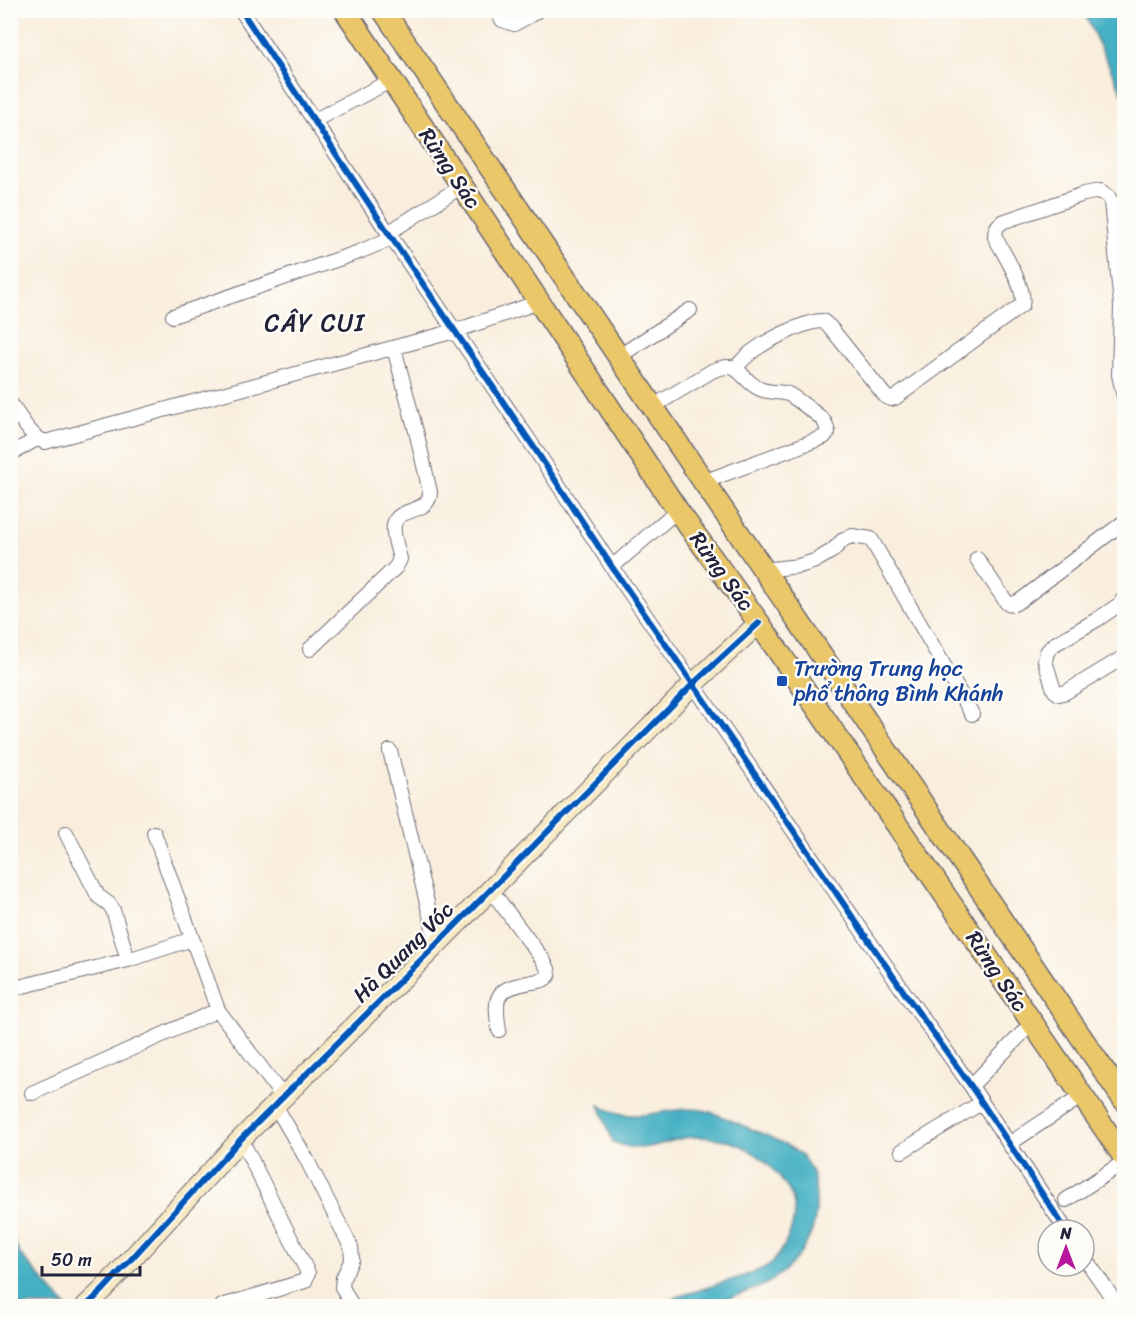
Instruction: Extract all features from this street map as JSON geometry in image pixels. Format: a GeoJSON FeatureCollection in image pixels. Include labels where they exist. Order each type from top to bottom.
{"type":"FeatureCollection","features":[{"type":"Feature","properties":{"kind":"main road","name":"Rừng Sác"},"geometry":{"type":"LineString","coordinates":[[345,10],[385,84],[672,516],[755,627],[1032,1023],[1073,1101],[1125,1157]]}},
{"type":"Feature","properties":{"kind":"main road","name":"Rừng Sác"},"geometry":{"type":"LineString","coordinates":[[382,10],[1125,1100]]}},
{"type":"Feature","properties":{"kind":"main road"},"geometry":{"type":"LineString","coordinates":[[755,627],[786,602]]}},
{"type":"Feature","properties":{"kind":"street"},"geometry":{"type":"LineString","coordinates":[[241,10],[321,117],[390,235],[612,567],[970,1086],[1058,1218]]}},
{"type":"Feature","properties":{"kind":"street"},"geometry":{"type":"LineString","coordinates":[[496,10],[502,20],[514,24],[538,10]]}},
{"type":"Feature","properties":{"kind":"street"},"geometry":{"type":"LineString","coordinates":[[321,117],[385,84]]}},
{"type":"Feature","properties":{"kind":"street"},"geometry":{"type":"LineString","coordinates":[[173,316],[348,256],[390,235],[455,190]]}},
{"type":"Feature","properties":{"kind":"street"},"geometry":{"type":"LineString","coordinates":[[735,368],[751,352],[761,346],[812,322],[823,321],[886,397],[895,398],[1023,305],[1024,299],[1019,283],[995,237],[997,226],[1002,222],[1084,194],[1101,191],[1111,201],[1121,306],[1119,375],[1125,396]]}},
{"type":"Feature","properties":{"kind":"street"},"geometry":{"type":"LineString","coordinates":[[10,403],[32,434],[45,442],[455,331],[531,304]]}},
{"type":"Feature","properties":{"kind":"street"},"geometry":{"type":"LineString","coordinates":[[618,357],[690,310]]}},
{"type":"Feature","properties":{"kind":"street"},"geometry":{"type":"LineString","coordinates":[[310,649],[396,567],[400,559],[393,527],[395,521],[398,517],[421,507],[430,498],[417,435],[394,348]]}},
{"type":"Feature","properties":{"kind":"street"},"geometry":{"type":"LineString","coordinates":[[652,407],[712,371],[728,366],[735,368],[760,389],[785,393],[793,397],[822,419],[827,426],[828,432],[824,437],[703,482]]}},
{"type":"Feature","properties":{"kind":"street"},"geometry":{"type":"LineString","coordinates":[[10,454],[37,439]]}},
{"type":"Feature","properties":{"kind":"street"},"geometry":{"type":"LineString","coordinates":[[612,567],[672,516]]}},
{"type":"Feature","properties":{"kind":"street"},"geometry":{"type":"LineString","coordinates":[[977,559],[1007,603],[1014,604],[1125,522]]}},
{"type":"Feature","properties":{"kind":"street"},"geometry":{"type":"LineString","coordinates":[[763,570],[799,566],[815,561],[832,551],[844,539],[852,536],[871,539],[972,714]]}},
{"type":"Feature","properties":{"kind":"street"},"geometry":{"type":"LineString","coordinates":[[1125,598],[1098,619],[1053,645],[1044,661],[1054,690],[1059,694],[1125,657]]}},
{"type":"Feature","properties":{"kind":"street","name":"Hà Quang Vóc"},"geometry":{"type":"LineString","coordinates":[[86,1306],[241,1139],[491,890],[693,684],[755,627]]}},
{"type":"Feature","properties":{"kind":"street"},"geometry":{"type":"LineString","coordinates":[[390,751],[437,944]]}},
{"type":"Feature","properties":{"kind":"street"},"geometry":{"type":"LineString","coordinates":[[66,833],[98,896],[113,910],[128,960]]}},
{"type":"Feature","properties":{"kind":"street"},"geometry":{"type":"LineString","coordinates":[[154,833],[218,1010],[279,1101],[351,1247],[352,1259],[342,1278],[342,1287],[352,1306]]}},
{"type":"Feature","properties":{"kind":"street"},"geometry":{"type":"LineString","coordinates":[[491,890],[543,960],[549,975],[545,980],[513,986],[500,993],[497,999],[499,1030]]}},
{"type":"Feature","properties":{"kind":"street"},"geometry":{"type":"LineString","coordinates":[[11,988],[128,960],[192,939]]}},
{"type":"Feature","properties":{"kind":"street"},"geometry":{"type":"LineString","coordinates":[[32,1093],[218,1010]]}},
{"type":"Feature","properties":{"kind":"street"},"geometry":{"type":"LineString","coordinates":[[970,1086],[1032,1023]]}},
{"type":"Feature","properties":{"kind":"street"},"geometry":{"type":"LineString","coordinates":[[1009,1144],[1073,1101]]}},
{"type":"Feature","properties":{"kind":"street"},"geometry":{"type":"LineString","coordinates":[[902,1151],[981,1103]]}},
{"type":"Feature","properties":{"kind":"street"},"geometry":{"type":"LineString","coordinates":[[222,1306],[305,1281],[308,1273],[241,1139]]}},
{"type":"Feature","properties":{"kind":"street"},"geometry":{"type":"LineString","coordinates":[[1066,1200],[1125,1162]]}},
{"type":"Feature","properties":{"kind":"street"},"geometry":{"type":"LineString","coordinates":[[1096,1274],[1118,1306]]}},
{"type":"Feature","properties":{"kind":"water"},"geometry":{"type":"Polygon","coordinates":[[[1083,11],[1116,11],[1124,37],[1124,97],[1083,11]]]}},
{"type":"Feature","properties":{"kind":"water"},"geometry":{"type":"Polygon","coordinates":[[[599,1105],[611,1111],[634,1115],[692,1109],[706,1111],[778,1141],[802,1156],[812,1173],[815,1186],[815,1221],[808,1240],[791,1265],[770,1282],[714,1304],[678,1308],[650,1306],[746,1276],[773,1262],[791,1231],[794,1213],[793,1200],[787,1187],[765,1162],[757,1155],[730,1141],[693,1137],[639,1148],[613,1142],[599,1105]]]}},
{"type":"Feature","properties":{"kind":"water"},"geometry":{"type":"Polygon","coordinates":[[[11,1233],[20,1254],[66,1306],[11,1306],[11,1233]]]}},
{"type":"Feature","properties":{"kind":"cycle path"},"geometry":{"type":"LineString","coordinates":[[241,10],[612,567],[971,1086],[1058,1218]]}},
{"type":"Feature","properties":{"kind":"cycle path"},"geometry":{"type":"LineString","coordinates":[[86,1306],[241,1139],[693,684],[759,623]]}},
{"type":"Feature","properties":{"kind":"place","name":"Trường Trung học phổ thông Bình Khánh"},"geometry":{"type":"Point","coordinates":[782,681]}},
{"type":"Feature","properties":{"kind":"district","name":"CÂY CUI"},"geometry":{"type":"Point","coordinates":[315,323]}}]}
